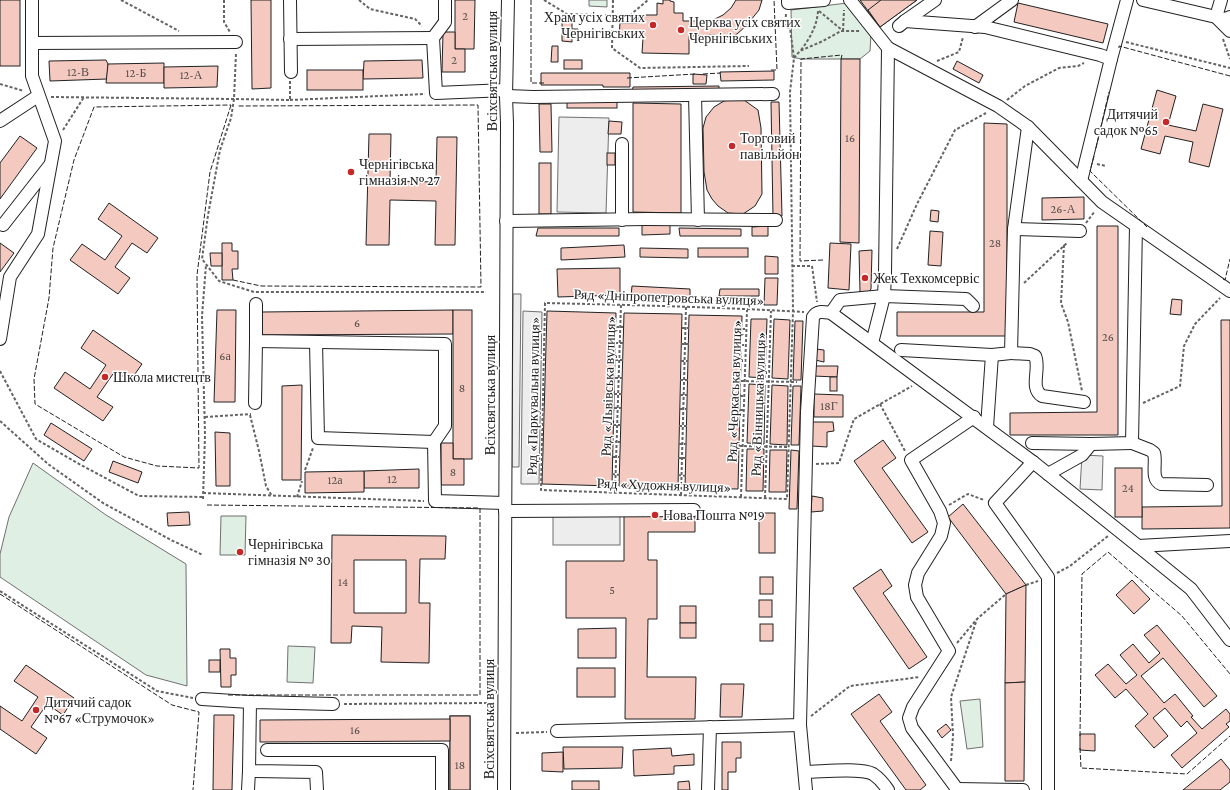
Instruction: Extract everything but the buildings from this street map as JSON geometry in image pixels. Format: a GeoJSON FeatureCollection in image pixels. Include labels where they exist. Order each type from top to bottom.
{"type":"FeatureCollection","features":[{"type":"Feature","properties":{"kind":"street"},"geometry":{"type":"LineString","coordinates":[[0,290],[38,234],[55,142],[32,76],[32,0]]}},
{"type":"Feature","properties":{"kind":"street"},"geometry":{"type":"LineString","coordinates":[[290,0],[291,72]]}},
{"type":"Feature","properties":{"kind":"street"},"geometry":{"type":"LineString","coordinates":[[445,0],[445,22],[433,38],[436,94],[506,93],[532,97],[773,94]]}},
{"type":"Feature","properties":{"kind":"street","name":"Всіхсвятська вулиця"},"geometry":{"type":"LineString","coordinates":[[504,790],[506,93],[508,0]]}},
{"type":"Feature","properties":{"kind":"street"},"geometry":{"type":"LineString","coordinates":[[787,5],[788,3],[819,6],[824,0]]}},
{"type":"Feature","properties":{"kind":"street"},"geometry":{"type":"LineString","coordinates":[[935,0],[902,24],[985,27],[1106,57]]}},
{"type":"Feature","properties":{"kind":"street"},"geometry":{"type":"LineString","coordinates":[[970,26],[1012,0]]}},
{"type":"Feature","properties":{"kind":"street"},"geometry":{"type":"LineString","coordinates":[[1081,181],[1106,57],[1116,40],[1127,0]]}},
{"type":"Feature","properties":{"kind":"street"},"geometry":{"type":"LineString","coordinates":[[1143,0],[1225,19],[1230,17]]}},
{"type":"Feature","properties":{"kind":"street"},"geometry":{"type":"LineString","coordinates":[[1216,17],[1221,0]]}},
{"type":"Feature","properties":{"kind":"street"},"geometry":{"type":"LineString","coordinates":[[847,3],[888,48],[998,106],[1028,128],[1102,202],[1229,290]]}},
{"type":"Feature","properties":{"kind":"street"},"geometry":{"type":"LineString","coordinates":[[1216,17],[1230,31]]}},
{"type":"Feature","properties":{"kind":"street"},"geometry":{"type":"LineString","coordinates":[[290,39],[433,38]]}},
{"type":"Feature","properties":{"kind":"street"},"geometry":{"type":"LineString","coordinates":[[32,43],[236,42]]}},
{"type":"Feature","properties":{"kind":"street"},"geometry":{"type":"LineString","coordinates":[[872,343],[884,296],[888,48]]}},
{"type":"Feature","properties":{"kind":"street"},"geometry":{"type":"LineString","coordinates":[[695,95],[698,220]]}},
{"type":"Feature","properties":{"kind":"street"},"geometry":{"type":"LineString","coordinates":[[0,121],[38,96]]}},
{"type":"Feature","properties":{"kind":"street"},"geometry":{"type":"LineString","coordinates":[[1011,353],[1014,229],[1028,128]]}},
{"type":"Feature","properties":{"kind":"street"},"geometry":{"type":"LineString","coordinates":[[622,144],[622,220]]}},
{"type":"Feature","properties":{"kind":"street"},"geometry":{"type":"LineString","coordinates":[[3,225],[52,162]]}},
{"type":"Feature","properties":{"kind":"street"},"geometry":{"type":"LineString","coordinates":[[506,222],[776,220]]}},
{"type":"Feature","properties":{"kind":"street"},"geometry":{"type":"LineString","coordinates":[[1132,443],[1136,226]]}},
{"type":"Feature","properties":{"kind":"street"},"geometry":{"type":"LineString","coordinates":[[1014,229],[1080,231]]}},
{"type":"Feature","properties":{"kind":"street"},"geometry":{"type":"LineString","coordinates":[[0,339],[10,277]]}},
{"type":"Feature","properties":{"kind":"street"},"geometry":{"type":"LineString","coordinates":[[831,313],[840,300],[884,296],[966,299],[973,306]]}},
{"type":"Feature","properties":{"kind":"street"},"geometry":{"type":"LineString","coordinates":[[255,403],[256,304]]}},
{"type":"Feature","properties":{"kind":"street"},"geometry":{"type":"LineString","coordinates":[[806,790],[800,725],[808,383],[813,317],[815,313],[831,313],[1033,462],[1191,589],[1230,640]]}},
{"type":"Feature","properties":{"kind":"street"},"geometry":{"type":"LineString","coordinates":[[256,341],[444,344],[445,426],[434,442],[435,501],[505,507],[694,510]]}},
{"type":"Feature","properties":{"kind":"street"},"geometry":{"type":"LineString","coordinates":[[316,342],[318,438],[434,442]]}},
{"type":"Feature","properties":{"kind":"street"},"geometry":{"type":"LineString","coordinates":[[901,350],[1030,354],[1035,356],[1037,360],[1036,389],[1038,394],[1042,396],[1084,402]]}},
{"type":"Feature","properties":{"kind":"street"},"geometry":{"type":"LineString","coordinates":[[987,427],[992,354]]}},
{"type":"Feature","properties":{"kind":"street"},"geometry":{"type":"LineString","coordinates":[[974,417],[911,460],[940,511],[944,523],[942,536],[918,573],[915,585],[917,597],[949,651],[913,707],[909,718],[912,728],[949,778],[956,790],[1023,790]]}},
{"type":"Feature","properties":{"kind":"street"},"geometry":{"type":"LineString","coordinates":[[1032,442],[1090,444],[1132,443],[1154,453],[1156,459],[1155,478],[1157,482],[1161,484],[1207,485]]}},
{"type":"Feature","properties":{"kind":"street"},"geometry":{"type":"LineString","coordinates":[[1048,474],[1082,455],[1090,444]]}},
{"type":"Feature","properties":{"kind":"street"},"geometry":{"type":"LineString","coordinates":[[1033,462],[994,503],[1048,577],[1048,790]]}},
{"type":"Feature","properties":{"kind":"street"},"geometry":{"type":"LineString","coordinates":[[1138,546],[1230,540]]}},
{"type":"Feature","properties":{"kind":"street"},"geometry":{"type":"LineString","coordinates":[[202,699],[333,704]]}},
{"type":"Feature","properties":{"kind":"street"},"geometry":{"type":"LineString","coordinates":[[248,790],[250,702]]}},
{"type":"Feature","properties":{"kind":"street"},"geometry":{"type":"LineString","coordinates":[[557,731],[800,725]]}},
{"type":"Feature","properties":{"kind":"street"},"geometry":{"type":"LineString","coordinates":[[708,790],[710,727]]}},
{"type":"Feature","properties":{"kind":"street"},"geometry":{"type":"LineString","coordinates":[[267,750],[442,750],[442,790]]}},
{"type":"Feature","properties":{"kind":"street"},"geometry":{"type":"LineString","coordinates":[[249,770],[316,772],[317,790]]}},
{"type":"Feature","properties":{"kind":"street"},"geometry":{"type":"LineString","coordinates":[[805,772],[863,771],[873,774],[888,790]]}},
{"type":"Feature","properties":{"kind":"path"},"geometry":{"type":"LineString","coordinates":[[121,0],[180,31]]}},
{"type":"Feature","properties":{"kind":"path"},"geometry":{"type":"LineString","coordinates":[[224,0],[224,22],[236,42],[234,99],[231,118],[220,150],[208,215],[202,259],[219,281],[254,292],[486,292]]}},
{"type":"Feature","properties":{"kind":"path"},"geometry":{"type":"LineString","coordinates":[[359,0],[370,9],[415,19],[433,38]]}},
{"type":"Feature","properties":{"kind":"path"},"geometry":{"type":"LineString","coordinates":[[544,0],[567,14],[612,16],[629,16],[648,0]]}},
{"type":"Feature","properties":{"kind":"path"},"geometry":{"type":"LineString","coordinates":[[613,0],[612,48],[640,68],[748,66]]}},
{"type":"Feature","properties":{"kind":"path"},"geometry":{"type":"LineString","coordinates":[[842,31],[847,3]]}},
{"type":"Feature","properties":{"kind":"path"},"geometry":{"type":"LineString","coordinates":[[739,446],[789,447],[793,312],[790,92],[794,58],[790,28],[785,27],[787,5]]}},
{"type":"Feature","properties":{"kind":"path"},"geometry":{"type":"LineString","coordinates":[[819,6],[842,31]]}},
{"type":"Feature","properties":{"kind":"path"},"geometry":{"type":"LineString","coordinates":[[794,58],[810,39],[817,20],[819,6]]}},
{"type":"Feature","properties":{"kind":"path"},"geometry":{"type":"LineString","coordinates":[[924,67],[959,52],[970,26]]}},
{"type":"Feature","properties":{"kind":"path"},"geometry":{"type":"LineString","coordinates":[[800,51],[842,31],[874,31]]}},
{"type":"Feature","properties":{"kind":"path"},"geometry":{"type":"LineString","coordinates":[[1116,40],[1230,68]]}},
{"type":"Feature","properties":{"kind":"path"},"geometry":{"type":"LineString","coordinates":[[895,253],[917,204],[956,130],[998,106],[1025,86],[1059,68],[1078,66],[1106,57]]}},
{"type":"Feature","properties":{"kind":"path"},"geometry":{"type":"LineString","coordinates":[[290,100],[291,72]]}},
{"type":"Feature","properties":{"kind":"path"},"geometry":{"type":"LineString","coordinates":[[0,84],[38,96],[290,100],[436,94]]}},
{"type":"Feature","properties":{"kind":"path"},"geometry":{"type":"LineString","coordinates":[[55,142],[84,97]]}},
{"type":"Feature","properties":{"kind":"path"},"geometry":{"type":"LineString","coordinates":[[1012,294],[1080,231],[1102,202]]}},
{"type":"Feature","properties":{"kind":"path"},"geometry":{"type":"LineString","coordinates":[[1064,245],[1061,303],[1068,322],[1084,402]]}},
{"type":"Feature","properties":{"kind":"path"},"geometry":{"type":"LineString","coordinates":[[0,371],[36,439],[140,496],[203,498],[204,417],[202,316],[206,264]]}},
{"type":"Feature","properties":{"kind":"path"},"geometry":{"type":"LineString","coordinates":[[792,266],[812,266],[818,312]]}},
{"type":"Feature","properties":{"kind":"path"},"geometry":{"type":"LineString","coordinates":[[1132,407],[1180,386],[1184,346],[1195,324],[1229,290]]}},
{"type":"Feature","properties":{"kind":"path","name":"Ряд «Дніпропетровська вулиця»"},"geometry":{"type":"LineString","coordinates":[[545,303],[621,304],[804,312]]}},
{"type":"Feature","properties":{"kind":"path","name":"Ряд «Паркувальна вулиця»"},"geometry":{"type":"LineString","coordinates":[[541,490],[545,303]]}},
{"type":"Feature","properties":{"kind":"path","name":"Ряд «Львівська вулиця»"},"geometry":{"type":"LineString","coordinates":[[615,493],[618,378],[622,327],[621,304]]}},
{"type":"Feature","properties":{"kind":"path"},"geometry":{"type":"LineString","coordinates":[[680,495],[686,307]]}},
{"type":"Feature","properties":{"kind":"path","name":"Ряд «Черкаська вулиця»"},"geometry":{"type":"LineString","coordinates":[[742,497],[747,310]]}},
{"type":"Feature","properties":{"kind":"path","name":"Ряд «Вінницька вулиця»"},"geometry":{"type":"LineString","coordinates":[[765,498],[770,311]]}},
{"type":"Feature","properties":{"kind":"path"},"geometry":{"type":"LineString","coordinates":[[616,327],[622,327]]}},
{"type":"Feature","properties":{"kind":"path"},"geometry":{"type":"LineString","coordinates":[[682,328],[689,328]]}},
{"type":"Feature","properties":{"kind":"path"},"geometry":{"type":"LineString","coordinates":[[616,343],[623,343]]}},
{"type":"Feature","properties":{"kind":"path"},"geometry":{"type":"LineString","coordinates":[[681,344],[688,344]]}},
{"type":"Feature","properties":{"kind":"path"},"geometry":{"type":"LineString","coordinates":[[741,345],[746,345]]}},
{"type":"Feature","properties":{"kind":"path"},"geometry":{"type":"LineString","coordinates":[[615,360],[623,360]]}},
{"type":"Feature","properties":{"kind":"path"},"geometry":{"type":"LineString","coordinates":[[681,361],[688,361]]}},
{"type":"Feature","properties":{"kind":"path"},"geometry":{"type":"LineString","coordinates":[[614,378],[622,378]]}},
{"type":"Feature","properties":{"kind":"path"},"geometry":{"type":"LineString","coordinates":[[680,380],[688,380]]}},
{"type":"Feature","properties":{"kind":"path"},"geometry":{"type":"LineString","coordinates":[[740,381],[797,382]]}},
{"type":"Feature","properties":{"kind":"path"},"geometry":{"type":"LineString","coordinates":[[806,465],[839,463],[854,419],[915,385]]}},
{"type":"Feature","properties":{"kind":"path"},"geometry":{"type":"LineString","coordinates":[[614,394],[622,394]]}},
{"type":"Feature","properties":{"kind":"path"},"geometry":{"type":"LineString","coordinates":[[680,395],[687,395]]}},
{"type":"Feature","properties":{"kind":"path"},"geometry":{"type":"LineString","coordinates":[[255,403],[250,415],[266,486],[272,496]]}},
{"type":"Feature","properties":{"kind":"path"},"geometry":{"type":"LineString","coordinates":[[880,404],[911,460]]}},
{"type":"Feature","properties":{"kind":"path"},"geometry":{"type":"LineString","coordinates":[[614,408],[621,408]]}},
{"type":"Feature","properties":{"kind":"path"},"geometry":{"type":"LineString","coordinates":[[680,409],[687,409]]}},
{"type":"Feature","properties":{"kind":"path"},"geometry":{"type":"LineString","coordinates":[[204,417],[250,415]]}},
{"type":"Feature","properties":{"kind":"path"},"geometry":{"type":"LineString","coordinates":[[0,421],[48,464],[104,503],[171,540],[203,555]]}},
{"type":"Feature","properties":{"kind":"path"},"geometry":{"type":"LineString","coordinates":[[613,425],[621,425]]}},
{"type":"Feature","properties":{"kind":"path"},"geometry":{"type":"LineString","coordinates":[[679,426],[687,426]]}},
{"type":"Feature","properties":{"kind":"path"},"geometry":{"type":"LineString","coordinates":[[305,470],[318,438]]}},
{"type":"Feature","properties":{"kind":"path"},"geometry":{"type":"LineString","coordinates":[[613,442],[620,442]]}},
{"type":"Feature","properties":{"kind":"path"},"geometry":{"type":"LineString","coordinates":[[678,444],[686,444]]}},
{"type":"Feature","properties":{"kind":"path","name":"Ряд «Художня вулиця»"},"geometry":{"type":"LineString","coordinates":[[541,490],[787,499],[789,447]]}},
{"type":"Feature","properties":{"kind":"path"},"geometry":{"type":"LineString","coordinates":[[612,457],[620,457]]}},
{"type":"Feature","properties":{"kind":"path"},"geometry":{"type":"LineString","coordinates":[[678,458],[686,458]]}},
{"type":"Feature","properties":{"kind":"path"},"geometry":{"type":"LineString","coordinates":[[612,474],[620,474]]}},
{"type":"Feature","properties":{"kind":"path"},"geometry":{"type":"LineString","coordinates":[[678,475],[686,476]]}},
{"type":"Feature","properties":{"kind":"path"},"geometry":{"type":"LineString","coordinates":[[297,497],[302,481]]}},
{"type":"Feature","properties":{"kind":"path"},"geometry":{"type":"LineString","coordinates":[[203,493],[435,501]]}},
{"type":"Feature","properties":{"kind":"path"},"geometry":{"type":"LineString","coordinates":[[940,511],[968,494],[994,503]]}},
{"type":"Feature","properties":{"kind":"path"},"geometry":{"type":"LineString","coordinates":[[1055,574],[1070,566],[1109,536],[1116,528]]}},
{"type":"Feature","properties":{"kind":"path"},"geometry":{"type":"LineString","coordinates":[[0,591],[157,691],[202,699]]}},
{"type":"Feature","properties":{"kind":"path"},"geometry":{"type":"LineString","coordinates":[[958,641],[977,619],[1006,594]]}},
{"type":"Feature","properties":{"kind":"path"},"geometry":{"type":"LineString","coordinates":[[949,778],[953,736],[951,697],[977,619]]}},
{"type":"Feature","properties":{"kind":"path"},"geometry":{"type":"LineString","coordinates":[[800,725],[850,686],[933,676]]}},
{"type":"Feature","properties":{"kind":"path"},"geometry":{"type":"LineString","coordinates":[[351,703],[487,703]]}},
{"type":"Feature","properties":{"kind":"path"},"geometry":{"type":"LineString","coordinates":[[504,733],[541,732]]}},
{"type":"Feature","properties":{"kind":"green space"},"geometry":{"type":"Polygon","coordinates":[[[589,0],[607,0],[607,7],[589,6],[589,0]]]}},
{"type":"Feature","properties":{"kind":"green space"},"geometry":{"type":"Polygon","coordinates":[[[847,3],[871,34],[870,51],[860,59],[801,59],[792,57],[791,10],[847,3]]]}},
{"type":"Feature","properties":{"kind":"green space"},"geometry":{"type":"Polygon","coordinates":[[[33,463],[106,515],[186,564],[187,686],[146,675],[0,577],[0,554],[9,517],[33,463]]]}},
{"type":"Feature","properties":{"kind":"green space"},"geometry":{"type":"Polygon","coordinates":[[[221,516],[246,516],[245,555],[220,555],[221,516]]]}},
{"type":"Feature","properties":{"kind":"green space"},"geometry":{"type":"Polygon","coordinates":[[[288,646],[315,647],[313,683],[287,682],[288,646]]]}},
{"type":"Feature","properties":{"kind":"green space"},"geometry":{"type":"Polygon","coordinates":[[[980,699],[983,747],[967,749],[960,701],[980,699]]]}},
{"type":"Feature","properties":{"kind":"shaded area"},"geometry":{"type":"Polygon","coordinates":[[[559,117],[609,118],[606,213],[557,212],[559,117]]]}},
{"type":"Feature","properties":{"kind":"shaded area"},"geometry":{"type":"Polygon","coordinates":[[[513,294],[521,294],[519,467],[512,467],[513,294]]]}},
{"type":"Feature","properties":{"kind":"shaded area"},"geometry":{"type":"Polygon","coordinates":[[[523,311],[542,312],[539,484],[521,484],[523,311]]]}},
{"type":"Feature","properties":{"kind":"shaded area"},"geometry":{"type":"Polygon","coordinates":[[[1082,455],[1103,456],[1102,490],[1080,489],[1082,455]]]}},
{"type":"Feature","properties":{"kind":"shaded area"},"geometry":{"type":"Polygon","coordinates":[[[553,516],[620,516],[620,545],[553,545],[553,516]]]}},
{"type":"Feature","properties":{"kind":"fence"},"geometry":{"type":"LineString","coordinates":[[531,0],[531,83],[544,83]]}},
{"type":"Feature","properties":{"kind":"fence"},"geometry":{"type":"LineString","coordinates":[[771,70],[777,70],[774,0]]}},
{"type":"Feature","properties":{"kind":"fence"},"geometry":{"type":"LineString","coordinates":[[1119,48],[1119,46],[1230,76]]}},
{"type":"Feature","properties":{"kind":"fence"},"geometry":{"type":"LineString","coordinates":[[823,260],[800,261],[801,59],[842,55],[841,59]]}},
{"type":"Feature","properties":{"kind":"fence"},"geometry":{"type":"LineString","coordinates":[[703,74],[721,73]]}},
{"type":"Feature","properties":{"kind":"fence"},"geometry":{"type":"LineString","coordinates":[[627,78],[695,74]]}},
{"type":"Feature","properties":{"kind":"fence"},"geometry":{"type":"LineString","coordinates":[[1096,148],[1109,92]]}},
{"type":"Feature","properties":{"kind":"fence"},"geometry":{"type":"LineString","coordinates":[[231,105],[210,172],[197,275],[199,468],[157,466],[124,457],[35,404],[34,379],[49,298],[53,248],[74,160],[94,107],[231,105]]}},
{"type":"Feature","properties":{"kind":"fence"},"geometry":{"type":"LineString","coordinates":[[233,280],[261,286],[481,287],[478,105],[238,106]]}},
{"type":"Feature","properties":{"kind":"fence"},"geometry":{"type":"LineString","coordinates":[[1094,156],[1090,171],[1147,227]]}},
{"type":"Feature","properties":{"kind":"fence"},"geometry":{"type":"LineString","coordinates":[[1223,279],[1225,280],[1230,259]]}},
{"type":"Feature","properties":{"kind":"fence"},"geometry":{"type":"LineString","coordinates":[[207,505],[480,508],[480,695],[228,695]]}},
{"type":"Feature","properties":{"kind":"fence"},"geometry":{"type":"LineString","coordinates":[[1080,736],[1082,574],[1108,552],[1182,616],[1230,674]]}},
{"type":"Feature","properties":{"kind":"fence"},"geometry":{"type":"LineString","coordinates":[[0,594],[172,705],[199,712],[193,790]]}},
{"type":"Feature","properties":{"kind":"fence"},"geometry":{"type":"LineString","coordinates":[[1080,748],[1081,768],[1187,774],[1230,736]]}},
{"type":"Feature","properties":{"kind":"place","name":"Храм усіх святих Чернігівських"},"geometry":{"type":"Point","coordinates":[653,25]}},
{"type":"Feature","properties":{"kind":"place","name":"Церква усіх святих Чернігівських"},"geometry":{"type":"Point","coordinates":[681,30]}},
{"type":"Feature","properties":{"kind":"place","name":"Дитячий садок №65"},"geometry":{"type":"Point","coordinates":[1166,122]}},
{"type":"Feature","properties":{"kind":"place","name":"Торговий павільйон"},"geometry":{"type":"Point","coordinates":[732,146]}},
{"type":"Feature","properties":{"kind":"place","name":"Чернігівська гімназія № 27"},"geometry":{"type":"Point","coordinates":[351,172]}},
{"type":"Feature","properties":{"kind":"place","name":"Жек Техкомсервіс"},"geometry":{"type":"Point","coordinates":[865,278]}},
{"type":"Feature","properties":{"kind":"place","name":"Школа мистецтв"},"geometry":{"type":"Point","coordinates":[105,377]}},
{"type":"Feature","properties":{"kind":"place","name":"Нова Пошта №19"},"geometry":{"type":"Point","coordinates":[655,515]}},
{"type":"Feature","properties":{"kind":"place","name":"Чернігівська гімназія № 30"},"geometry":{"type":"Point","coordinates":[240,552]}},
{"type":"Feature","properties":{"kind":"place","name":"Дитячий садок №67 «Струмочок»"},"geometry":{"type":"Point","coordinates":[36,710]}}]}
